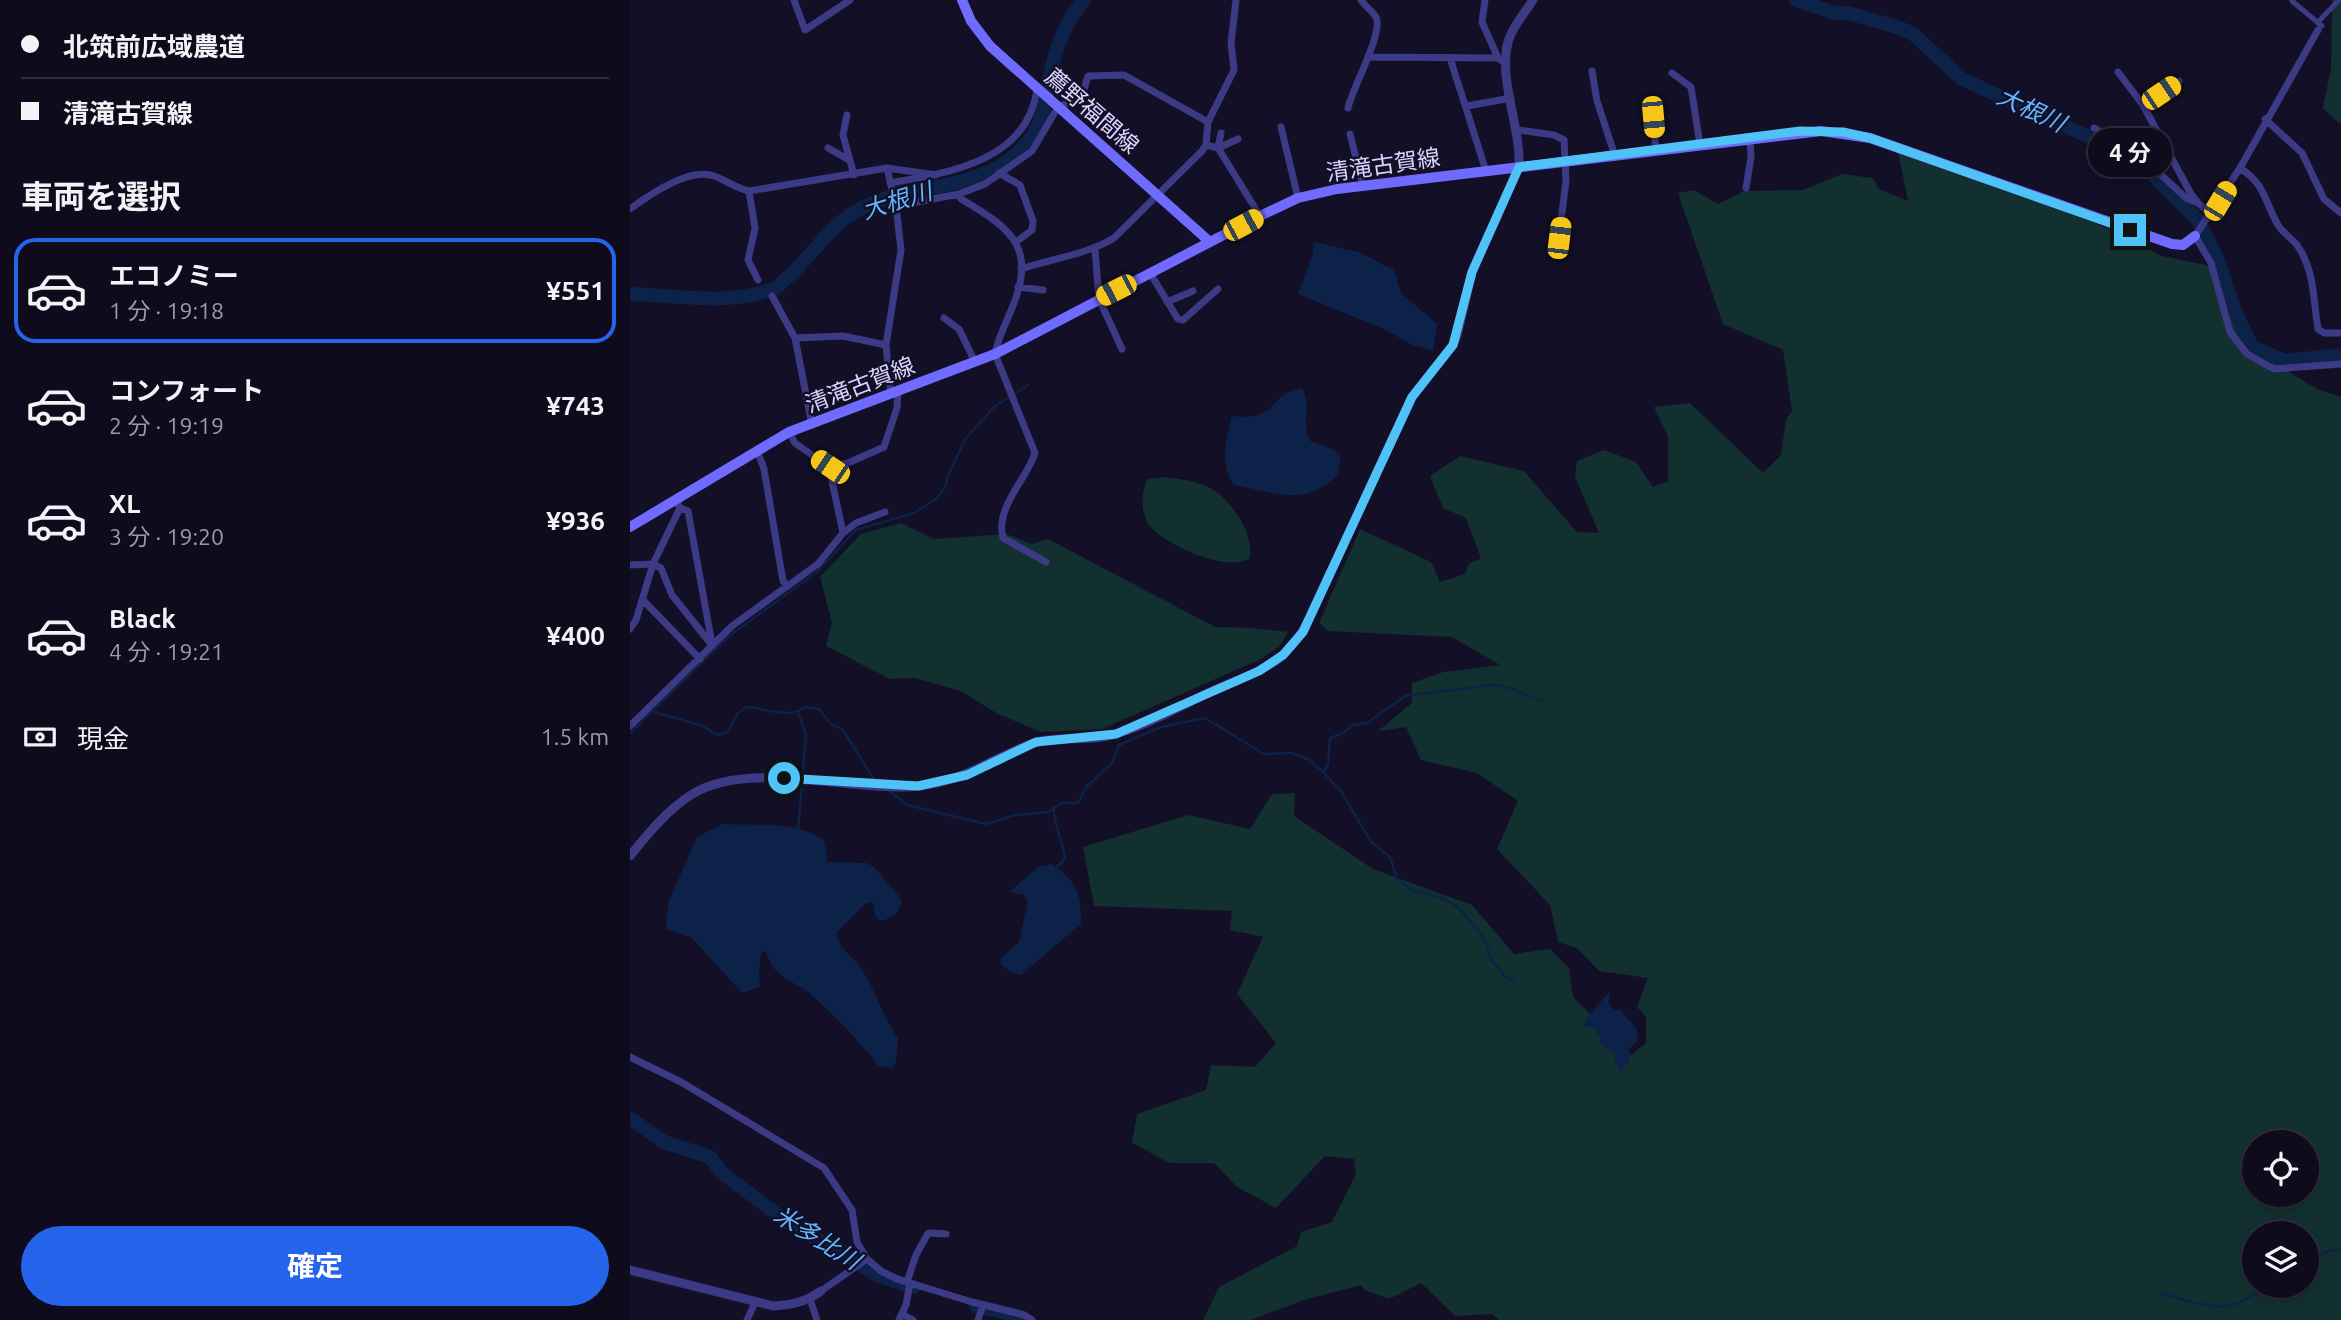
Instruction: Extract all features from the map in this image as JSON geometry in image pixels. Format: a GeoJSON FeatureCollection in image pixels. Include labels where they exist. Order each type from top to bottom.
{"type":"FeatureCollection","features":[{"type":"Feature","properties":{"kind":"main road","name":"薦野福間線"},"geometry":{"type":"LineString","coordinates":[[962,0],[971,21],[990,46],[1210,242]]}},
{"type":"Feature","properties":{"kind":"main road","name":"清滝古賀線"},"geometry":{"type":"LineString","coordinates":[[630,527],[678,504],[757,450],[789,432],[995,354],[1298,198],[1363,186],[1800,131],[1855,134],[2172,244],[2183,245],[2195,236]]}},
{"type":"Feature","properties":{"kind":"street"},"geometry":{"type":"LineString","coordinates":[[794,0],[805,30],[850,0]]}},
{"type":"Feature","properties":{"kind":"street"},"geometry":{"type":"LineString","coordinates":[[1021,270],[1054,257],[1095,249],[1114,238],[1206,145],[1208,122],[1234,69],[1231,43],[1236,0]]}},
{"type":"Feature","properties":{"kind":"street"},"geometry":{"type":"LineString","coordinates":[[1348,108],[1352,89],[1369,57],[1378,24],[1375,16],[1361,0]]}},
{"type":"Feature","properties":{"kind":"street"},"geometry":{"type":"LineString","coordinates":[[1485,0],[1482,22],[1498,58],[1507,64]]}},
{"type":"Feature","properties":{"kind":"street"},"geometry":{"type":"LineString","coordinates":[[630,856],[666,814],[696,792],[710,786],[727,781],[804,778],[873,785],[918,786],[936,783],[967,775],[1036,742],[1116,734],[1274,662],[1292,647],[1303,632],[1412,397],[1453,345],[1472,272],[1519,167],[1518,130],[1507,64],[1511,33],[1533,0]]}},
{"type":"Feature","properties":{"kind":"street"},"geometry":{"type":"LineString","coordinates":[[2339,0],[2319,26],[2239,168],[2195,236],[2211,263],[2230,332],[2247,354],[2274,369],[2341,364]]}},
{"type":"Feature","properties":{"kind":"street"},"geometry":{"type":"LineString","coordinates":[[2292,1],[2319,26]]}},
{"type":"Feature","properties":{"kind":"street"},"geometry":{"type":"LineString","coordinates":[[1369,57],[1498,58]]}},
{"type":"Feature","properties":{"kind":"street"},"geometry":{"type":"LineString","coordinates":[[1450,58],[1486,171]]}},
{"type":"Feature","properties":{"kind":"street"},"geometry":{"type":"LineString","coordinates":[[1592,71],[1597,101],[1615,156]]}},
{"type":"Feature","properties":{"kind":"street"},"geometry":{"type":"LineString","coordinates":[[2118,72],[2143,105],[2190,194],[2211,215]]}},
{"type":"Feature","properties":{"kind":"street"},"geometry":{"type":"LineString","coordinates":[[1672,73],[1691,87],[1700,145]]}},
{"type":"Feature","properties":{"kind":"street"},"geometry":{"type":"LineString","coordinates":[[896,206],[959,194],[985,184],[1032,151],[1055,105],[1078,99],[1083,93],[1088,76],[1124,75],[1208,122]]}},
{"type":"Feature","properties":{"kind":"street"},"geometry":{"type":"LineString","coordinates":[[2143,105],[2179,80]]}},
{"type":"Feature","properties":{"kind":"street"},"geometry":{"type":"LineString","coordinates":[[890,183],[959,170],[988,157],[1021,130],[1029,116],[1037,89]]}},
{"type":"Feature","properties":{"kind":"street"},"geometry":{"type":"LineString","coordinates":[[1467,106],[1511,97]]}},
{"type":"Feature","properties":{"kind":"street"},"geometry":{"type":"LineString","coordinates":[[847,115],[843,135],[854,175]]}},
{"type":"Feature","properties":{"kind":"street"},"geometry":{"type":"LineString","coordinates":[[1653,117],[1656,151]]}},
{"type":"Feature","properties":{"kind":"street"},"geometry":{"type":"LineString","coordinates":[[2265,119],[2302,153],[2324,199],[2341,212]]}},
{"type":"Feature","properties":{"kind":"street"},"geometry":{"type":"LineString","coordinates":[[1281,127],[1298,198]]}},
{"type":"Feature","properties":{"kind":"street"},"geometry":{"type":"LineString","coordinates":[[2094,128],[2131,147],[2186,198],[2198,203]]}},
{"type":"Feature","properties":{"kind":"street"},"geometry":{"type":"LineString","coordinates":[[1518,130],[1554,135],[1564,140],[1566,162],[1559,238]]}},
{"type":"Feature","properties":{"kind":"street"},"geometry":{"type":"LineString","coordinates":[[1221,133],[1218,148],[1260,216]]}},
{"type":"Feature","properties":{"kind":"street"},"geometry":{"type":"LineString","coordinates":[[1350,134],[1363,186]]}},
{"type":"Feature","properties":{"kind":"street"},"geometry":{"type":"LineString","coordinates":[[1746,188],[1751,157],[1750,138]]}},
{"type":"Feature","properties":{"kind":"street"},"geometry":{"type":"LineString","coordinates":[[1206,145],[1218,148],[1238,139]]}},
{"type":"Feature","properties":{"kind":"street"},"geometry":{"type":"LineString","coordinates":[[828,148],[849,160]]}},
{"type":"Feature","properties":{"kind":"street"},"geometry":{"type":"LineString","coordinates":[[2239,168],[2264,190],[2279,226],[2298,246],[2308,268],[2318,329],[2324,333],[2341,333]]}},
{"type":"Feature","properties":{"kind":"street"},"geometry":{"type":"LineString","coordinates":[[630,209],[656,190],[702,174],[714,176],[735,188],[749,191],[887,169],[936,175]]}},
{"type":"Feature","properties":{"kind":"street"},"geometry":{"type":"LineString","coordinates":[[830,467],[873,454],[884,447],[897,408],[886,345],[901,250],[896,206],[887,169]]}},
{"type":"Feature","properties":{"kind":"street"},"geometry":{"type":"LineString","coordinates":[[999,173],[1020,185],[1033,221],[1032,230],[1017,241]]}},
{"type":"Feature","properties":{"kind":"street"},"geometry":{"type":"LineString","coordinates":[[749,191],[755,228],[748,260],[758,280]]}},
{"type":"Feature","properties":{"kind":"street"},"geometry":{"type":"LineString","coordinates":[[959,194],[961,199],[992,217],[1017,241],[1021,270],[1018,287],[995,354],[1035,453],[1007,507],[1000,527],[1003,538],[1046,562]]}},
{"type":"Feature","properties":{"kind":"street"},"geometry":{"type":"LineString","coordinates":[[1095,249],[1099,299],[1122,349]]}},
{"type":"Feature","properties":{"kind":"street"},"geometry":{"type":"LineString","coordinates":[[1150,273],[1178,319],[1183,320],[1218,289]]}},
{"type":"Feature","properties":{"kind":"street"},"geometry":{"type":"LineString","coordinates":[[1018,287],[1043,290]]}},
{"type":"Feature","properties":{"kind":"street"},"geometry":{"type":"LineString","coordinates":[[1167,302],[1193,291]]}},
{"type":"Feature","properties":{"kind":"street"},"geometry":{"type":"LineString","coordinates":[[772,296],[795,338],[812,425]]}},
{"type":"Feature","properties":{"kind":"street"},"geometry":{"type":"LineString","coordinates":[[944,317],[959,329],[975,362]]}},
{"type":"Feature","properties":{"kind":"street"},"geometry":{"type":"LineString","coordinates":[[795,338],[843,336],[886,345]]}},
{"type":"Feature","properties":{"kind":"street"},"geometry":{"type":"LineString","coordinates":[[789,432],[795,443],[830,467],[843,533]]}},
{"type":"Feature","properties":{"kind":"street"},"geometry":{"type":"LineString","coordinates":[[757,450],[764,469],[783,581],[788,586]]}},
{"type":"Feature","properties":{"kind":"street"},"geometry":{"type":"LineString","coordinates":[[630,629],[678,504],[688,511],[712,644]]}},
{"type":"Feature","properties":{"kind":"street"},"geometry":{"type":"LineString","coordinates":[[630,726],[700,659],[712,644],[818,564],[843,533],[856,523],[886,512]]}},
{"type":"Feature","properties":{"kind":"street"},"geometry":{"type":"LineString","coordinates":[[630,565],[653,564],[660,568],[672,595],[712,644]]}},
{"type":"Feature","properties":{"kind":"street"},"geometry":{"type":"LineString","coordinates":[[643,600],[700,659]]}},
{"type":"Feature","properties":{"kind":"street"},"geometry":{"type":"LineString","coordinates":[[630,1057],[681,1082],[824,1168],[852,1210],[858,1242],[867,1259],[881,1271],[983,1305],[1012,1311],[1032,1320]]}},
{"type":"Feature","properties":{"kind":"street"},"geometry":{"type":"LineString","coordinates":[[913,1320],[901,1317],[910,1291],[908,1282],[916,1255],[929,1233],[946,1234]]}},
{"type":"Feature","properties":{"kind":"street"},"geometry":{"type":"LineString","coordinates":[[630,1269],[755,1303],[782,1306],[810,1299],[867,1259]]}},
{"type":"Feature","properties":{"kind":"street"},"geometry":{"type":"LineString","coordinates":[[810,1299],[817,1320]]}},
{"type":"Feature","properties":{"kind":"street"},"geometry":{"type":"LineString","coordinates":[[747,1320],[755,1303]]}},
{"type":"Feature","properties":{"kind":"street"},"geometry":{"type":"LineString","coordinates":[[978,1320],[983,1305]]}},
{"type":"Feature","properties":{"kind":"green space"},"geometry":{"type":"Polygon","coordinates":[[[2332,0],[2341,0],[2341,125],[2323,108],[2331,68],[2332,0]]]}},
{"type":"Feature","properties":{"kind":"green space"},"geometry":{"type":"Polygon","coordinates":[[[1897,147],[2110,229],[2162,256],[2216,267],[2243,344],[2317,389],[2341,397],[2341,1320],[1499,1320],[1492,1314],[1455,1316],[1421,1283],[1389,1299],[1365,1290],[1361,1285],[1304,1300],[1251,1320],[1203,1320],[1219,1287],[1297,1246],[1301,1232],[1332,1222],[1356,1174],[1354,1159],[1325,1156],[1276,1208],[1237,1187],[1214,1163],[1170,1163],[1132,1143],[1137,1114],[1206,1090],[1211,1065],[1255,1067],[1276,1043],[1237,994],[1263,937],[1230,930],[1232,911],[1094,906],[1083,847],[1188,815],[1250,829],[1272,794],[1295,793],[1294,816],[1373,869],[1472,905],[1514,954],[1550,949],[1569,968],[1573,997],[1617,1041],[1628,1057],[1646,1043],[1646,1017],[1637,1007],[1648,978],[1599,971],[1577,948],[1558,942],[1550,905],[1497,849],[1518,801],[1477,773],[1421,760],[1406,727],[1378,731],[1412,703],[1412,683],[1443,672],[1500,665],[1452,637],[1328,631],[1319,623],[1360,529],[1431,562],[1440,582],[1465,574],[1469,563],[1481,559],[1466,518],[1443,508],[1430,476],[1460,456],[1524,471],[1577,532],[1599,533],[1575,477],[1577,461],[1604,450],[1636,462],[1653,487],[1668,481],[1668,436],[1654,407],[1690,403],[1763,473],[1781,455],[1786,419],[1792,411],[1783,350],[1723,324],[1678,193],[1694,190],[1718,204],[1745,191],[1803,190],[1842,174],[1873,178],[1879,189],[1908,201],[1897,147]]]}},
{"type":"Feature","properties":{"kind":"green space"},"geometry":{"type":"Polygon","coordinates":[[[1163,477],[1201,484],[1227,501],[1249,540],[1249,559],[1226,562],[1196,554],[1168,541],[1150,526],[1143,509],[1146,484],[1148,479],[1163,477]]]}},
{"type":"Feature","properties":{"kind":"green space"},"geometry":{"type":"Polygon","coordinates":[[[901,523],[934,539],[1006,534],[1032,544],[1048,539],[1215,627],[1288,632],[1280,646],[1261,659],[1102,729],[1041,732],[998,714],[961,691],[915,678],[890,679],[826,646],[832,623],[820,577],[861,534],[901,523]]]}},
{"type":"Feature","properties":{"kind":"water"},"geometry":{"type":"Polygon","coordinates":[[[1314,242],[1359,252],[1394,270],[1401,293],[1437,324],[1433,351],[1410,344],[1386,330],[1298,294],[1313,253],[1314,242]]]}},
{"type":"Feature","properties":{"kind":"water"},"geometry":{"type":"Polygon","coordinates":[[[1302,388],[1310,441],[1331,448],[1340,455],[1339,474],[1326,485],[1302,495],[1277,494],[1234,485],[1225,460],[1232,416],[1257,415],[1291,391],[1302,388]]]}},
{"type":"Feature","properties":{"kind":"water"},"geometry":{"type":"Polygon","coordinates":[[[722,824],[775,825],[813,834],[824,840],[828,862],[867,863],[874,867],[902,900],[895,914],[881,921],[875,915],[873,902],[865,904],[837,932],[843,948],[866,977],[898,1038],[896,1062],[892,1069],[878,1066],[856,1039],[815,998],[780,975],[766,952],[762,951],[760,959],[760,987],[742,993],[692,938],[666,929],[668,903],[697,837],[722,824]]]}},
{"type":"Feature","properties":{"kind":"water"},"geometry":{"type":"Polygon","coordinates":[[[1052,864],[1068,877],[1076,889],[1081,924],[1021,975],[1012,973],[1001,965],[1001,958],[1019,942],[1028,901],[1024,895],[1009,892],[1038,867],[1052,864]]]}},
{"type":"Feature","properties":{"kind":"water"},"geometry":{"type":"Polygon","coordinates":[[[1610,992],[1609,1005],[1615,1010],[1621,1010],[1637,1030],[1637,1041],[1629,1049],[1630,1059],[1621,1072],[1615,1064],[1615,1055],[1600,1043],[1601,1038],[1593,1027],[1583,1027],[1591,1012],[1610,992]]]}},
{"type":"Feature","properties":{"kind":"waterway","name":"大根川"},"geometry":{"type":"LineString","coordinates":[[630,294],[721,298],[773,289],[797,268],[836,226],[853,213],[876,202],[974,178],[996,168],[1017,154],[1034,133],[1045,106],[1058,46],[1066,26],[1084,0]]}},
{"type":"Feature","properties":{"kind":"waterway","name":"大根川"},"geometry":{"type":"LineString","coordinates":[[1796,0],[1912,33],[1962,79],[2085,135],[2151,173],[2199,221],[2252,347],[2285,361],[2341,355]]}},
{"type":"Feature","properties":{"kind":"waterway"},"geometry":{"type":"LineString","coordinates":[[630,733],[728,637],[818,571],[856,530],[914,513],[936,499],[945,487],[966,438],[994,407],[1028,385]]}},
{"type":"Feature","properties":{"kind":"waterway"},"geometry":{"type":"LineString","coordinates":[[1323,772],[1328,764],[1330,738],[1353,725],[1367,723],[1405,696],[1492,685],[1507,687],[1542,701]]}},
{"type":"Feature","properties":{"kind":"waterway"},"geometry":{"type":"LineString","coordinates":[[654,712],[703,726],[717,735],[728,732],[738,713],[747,707],[785,713],[799,711],[804,707],[819,709],[830,723],[843,730],[873,778]]}},
{"type":"Feature","properties":{"kind":"waterway"},"geometry":{"type":"LineString","coordinates":[[798,713],[806,734],[798,830]]}},
{"type":"Feature","properties":{"kind":"waterway"},"geometry":{"type":"LineString","coordinates":[[891,792],[907,805],[986,824],[1015,815],[1048,812],[1062,803],[1078,803],[1087,786],[1112,763],[1119,745],[1161,727],[1205,718],[1264,754],[1291,753],[1308,759],[1341,791],[1371,842],[1390,857],[1397,879],[1412,890],[1444,899],[1458,907],[1483,936],[1491,959],[1504,975],[1515,982]]}},
{"type":"Feature","properties":{"kind":"waterway"},"geometry":{"type":"LineString","coordinates":[[1054,807],[1065,859],[1055,869]]}},
{"type":"Feature","properties":{"kind":"waterway","name":"米多比川"},"geometry":{"type":"LineString","coordinates":[[630,1118],[664,1142],[710,1157],[722,1173],[797,1229],[842,1251],[874,1274],[913,1287]]}},
{"type":"Feature","properties":{"kind":"waterway"},"geometry":{"type":"LineString","coordinates":[[2319,1255],[2331,1250],[2341,1250]]}},
{"type":"Feature","properties":{"kind":"waterway"},"geometry":{"type":"LineString","coordinates":[[2159,1293],[2213,1306],[2226,1306],[2247,1298]]}},
{"type":"Feature","properties":{"kind":"waterway","name":"米多比川"},"geometry":{"type":"LineString","coordinates":[[976,1306],[1019,1316],[1024,1320]]}},
{"type":"Feature","properties":{"kind":"route"},"geometry":{"type":"LineString","coordinates":[[784,778],[897,786],[947,781],[967,775],[1036,742],[1116,734],[1259,671],[1283,655],[1303,632],[1412,397],[1453,345],[1472,272],[1519,167],[1800,131],[1843,132],[1870,138],[2130,230]]}}]}
